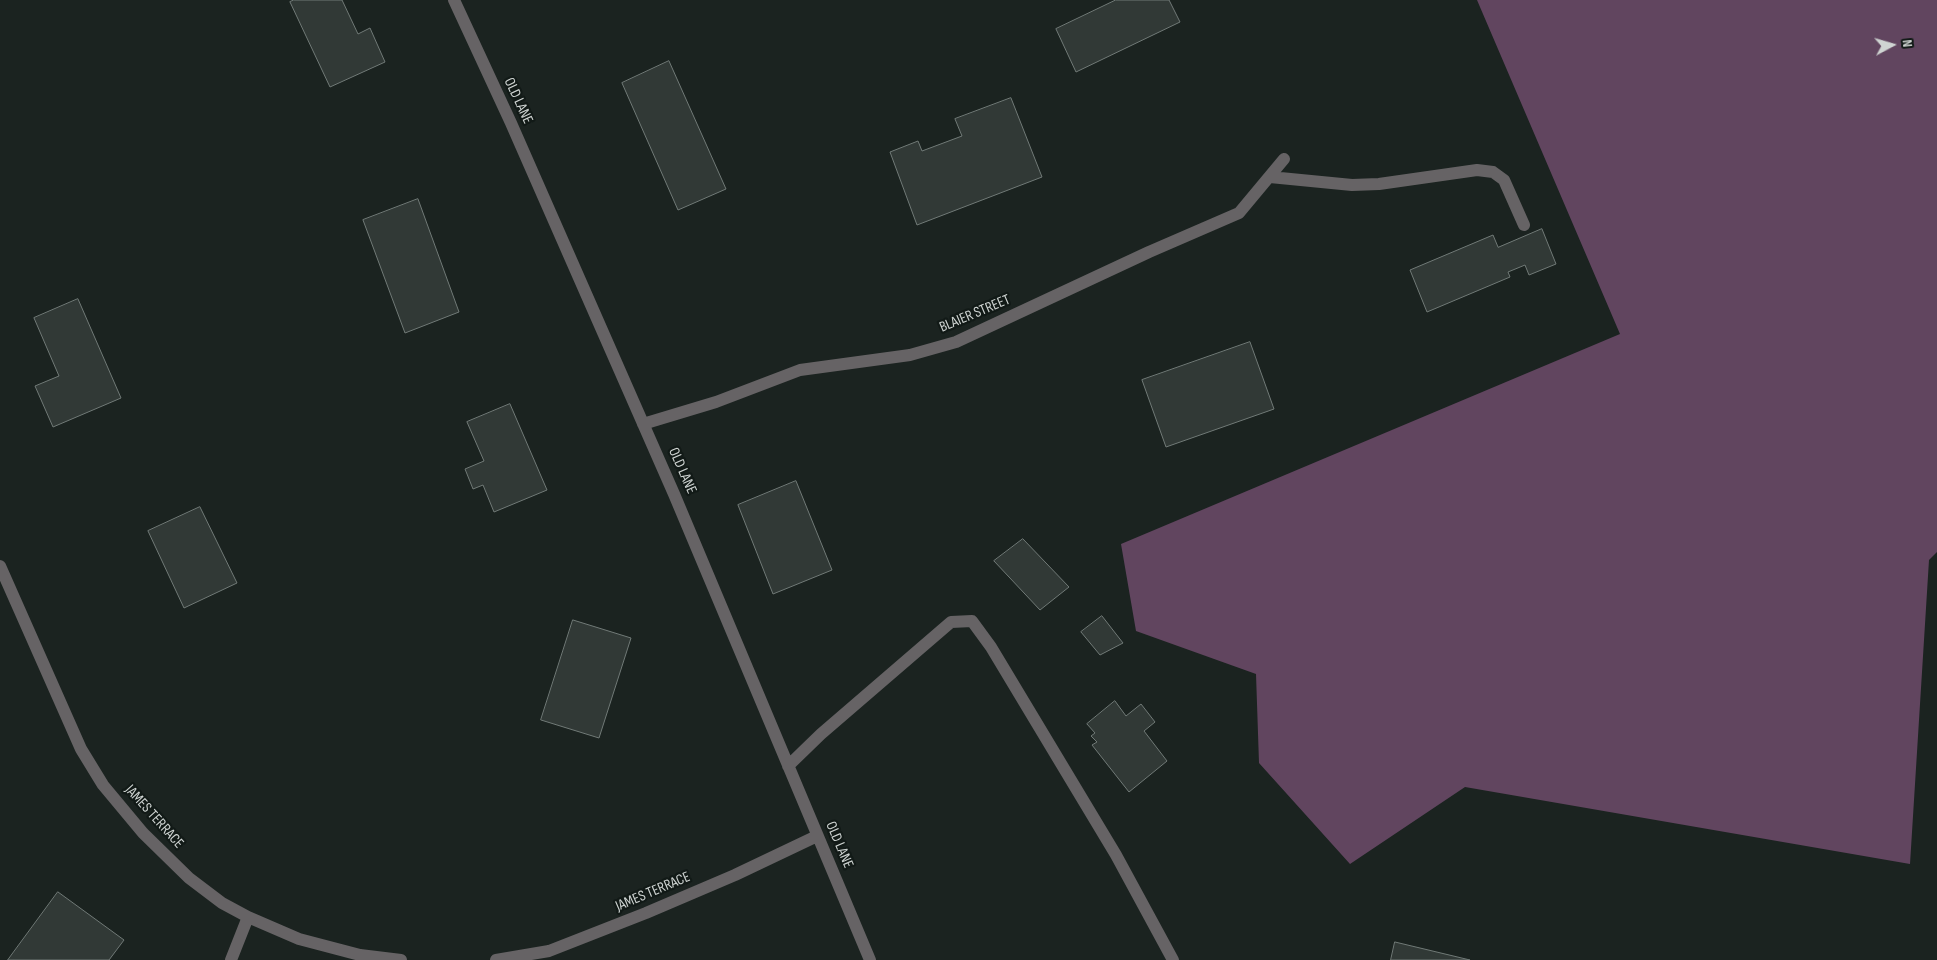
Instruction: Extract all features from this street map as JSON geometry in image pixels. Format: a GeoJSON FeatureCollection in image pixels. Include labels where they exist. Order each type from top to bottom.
{"type":"FeatureCollection","features":[{"type":"Feature","properties":{"kind":"street","name":"OLD LANE"},"geometry":{"type":"LineString","coordinates":[[454,0],[511,123],[643,424],[870,960]]}},
{"type":"Feature","properties":{"kind":"street","name":"BLAIER STREET"},"geometry":{"type":"LineString","coordinates":[[643,424],[716,402],[800,370],[910,355],[956,342],[1149,252],[1239,213],[1284,159]]}},
{"type":"Feature","properties":{"kind":"street"},"geometry":{"type":"LineString","coordinates":[[1270,177],[1352,184],[1379,184],[1478,170],[1493,172],[1504,180],[1524,226]]}},
{"type":"Feature","properties":{"kind":"street","name":"JAMES TERRACE"},"geometry":{"type":"LineString","coordinates":[[0,566],[81,749],[103,785],[144,833],[189,878],[222,903],[248,917],[299,939],[360,955],[402,960]]}},
{"type":"Feature","properties":{"kind":"street"},"geometry":{"type":"LineString","coordinates":[[788,766],[951,622],[972,622],[991,647],[1116,855],[1173,960]]}},
{"type":"Feature","properties":{"kind":"street","name":"JAMES TERRACE"},"geometry":{"type":"LineString","coordinates":[[496,960],[549,951],[646,914],[817,836]]}},
{"type":"Feature","properties":{"kind":"street"},"geometry":{"type":"LineString","coordinates":[[232,960],[248,917]]}},
{"type":"Feature","properties":{"kind":"shaded area"},"geometry":{"type":"Polygon","coordinates":[[[1477,0],[1937,0],[1937,552],[1929,560],[1910,864],[1465,787],[1350,864],[1259,763],[1256,674],[1136,631],[1121,544],[1620,334],[1477,0]]]}},
{"type":"Feature","properties":{"kind":"building"},"geometry":{"type":"Polygon","coordinates":[[[294,0],[342,0],[358,34],[370,28],[385,62],[330,87],[290,2],[294,0]]]}},
{"type":"Feature","properties":{"kind":"building"},"geometry":{"type":"Polygon","coordinates":[[[1116,0],[1169,0],[1180,22],[1076,72],[1056,29],[1116,0]]]}},
{"type":"Feature","properties":{"kind":"building"},"geometry":{"type":"Polygon","coordinates":[[[669,61],[726,189],[678,210],[622,83],[669,61]]]}},
{"type":"Feature","properties":{"kind":"building"},"geometry":{"type":"Polygon","coordinates":[[[1011,98],[1042,177],[917,225],[890,152],[918,141],[922,151],[962,136],[955,119],[1011,98]]]}},
{"type":"Feature","properties":{"kind":"building"},"geometry":{"type":"Polygon","coordinates":[[[418,199],[459,312],[405,333],[363,220],[418,199]]]}},
{"type":"Feature","properties":{"kind":"building"},"geometry":{"type":"Polygon","coordinates":[[[1542,229],[1556,264],[1529,275],[1525,265],[1508,272],[1510,277],[1427,312],[1410,270],[1493,235],[1498,247],[1542,229]]]}},
{"type":"Feature","properties":{"kind":"building"},"geometry":{"type":"Polygon","coordinates":[[[78,299],[121,398],[53,427],[35,386],[59,376],[34,318],[78,299]]]}},
{"type":"Feature","properties":{"kind":"building"},"geometry":{"type":"Polygon","coordinates":[[[1250,342],[1274,409],[1166,447],[1142,380],[1250,342]]]}},
{"type":"Feature","properties":{"kind":"building"},"geometry":{"type":"Polygon","coordinates":[[[510,404],[547,490],[494,512],[483,485],[473,489],[465,469],[484,461],[467,422],[510,404]]]}},
{"type":"Feature","properties":{"kind":"building"},"geometry":{"type":"Polygon","coordinates":[[[796,481],[832,570],[773,594],[738,505],[796,481]]]}},
{"type":"Feature","properties":{"kind":"building"},"geometry":{"type":"Polygon","coordinates":[[[200,507],[237,583],[184,608],[148,531],[200,507]]]}},
{"type":"Feature","properties":{"kind":"building"},"geometry":{"type":"Polygon","coordinates":[[[1023,539],[1069,587],[1040,610],[994,561],[1023,539]]]}},
{"type":"Feature","properties":{"kind":"building"},"geometry":{"type":"Polygon","coordinates":[[[1102,616],[1123,643],[1100,655],[1081,632],[1102,616]]]}},
{"type":"Feature","properties":{"kind":"building"},"geometry":{"type":"Polygon","coordinates":[[[573,620],[631,638],[599,738],[541,720],[573,620]]]}},
{"type":"Feature","properties":{"kind":"building"},"geometry":{"type":"Polygon","coordinates":[[[1115,701],[1126,716],[1141,704],[1155,722],[1144,731],[1167,761],[1129,792],[1092,745],[1097,742],[1091,736],[1095,733],[1087,724],[1115,701]]]}},
{"type":"Feature","properties":{"kind":"building"},"geometry":{"type":"Polygon","coordinates":[[[58,892],[124,940],[109,960],[8,960],[58,892]]]}},
{"type":"Feature","properties":{"kind":"building"},"geometry":{"type":"Polygon","coordinates":[[[1395,942],[1470,960],[1391,960],[1395,942]]]}}]}
